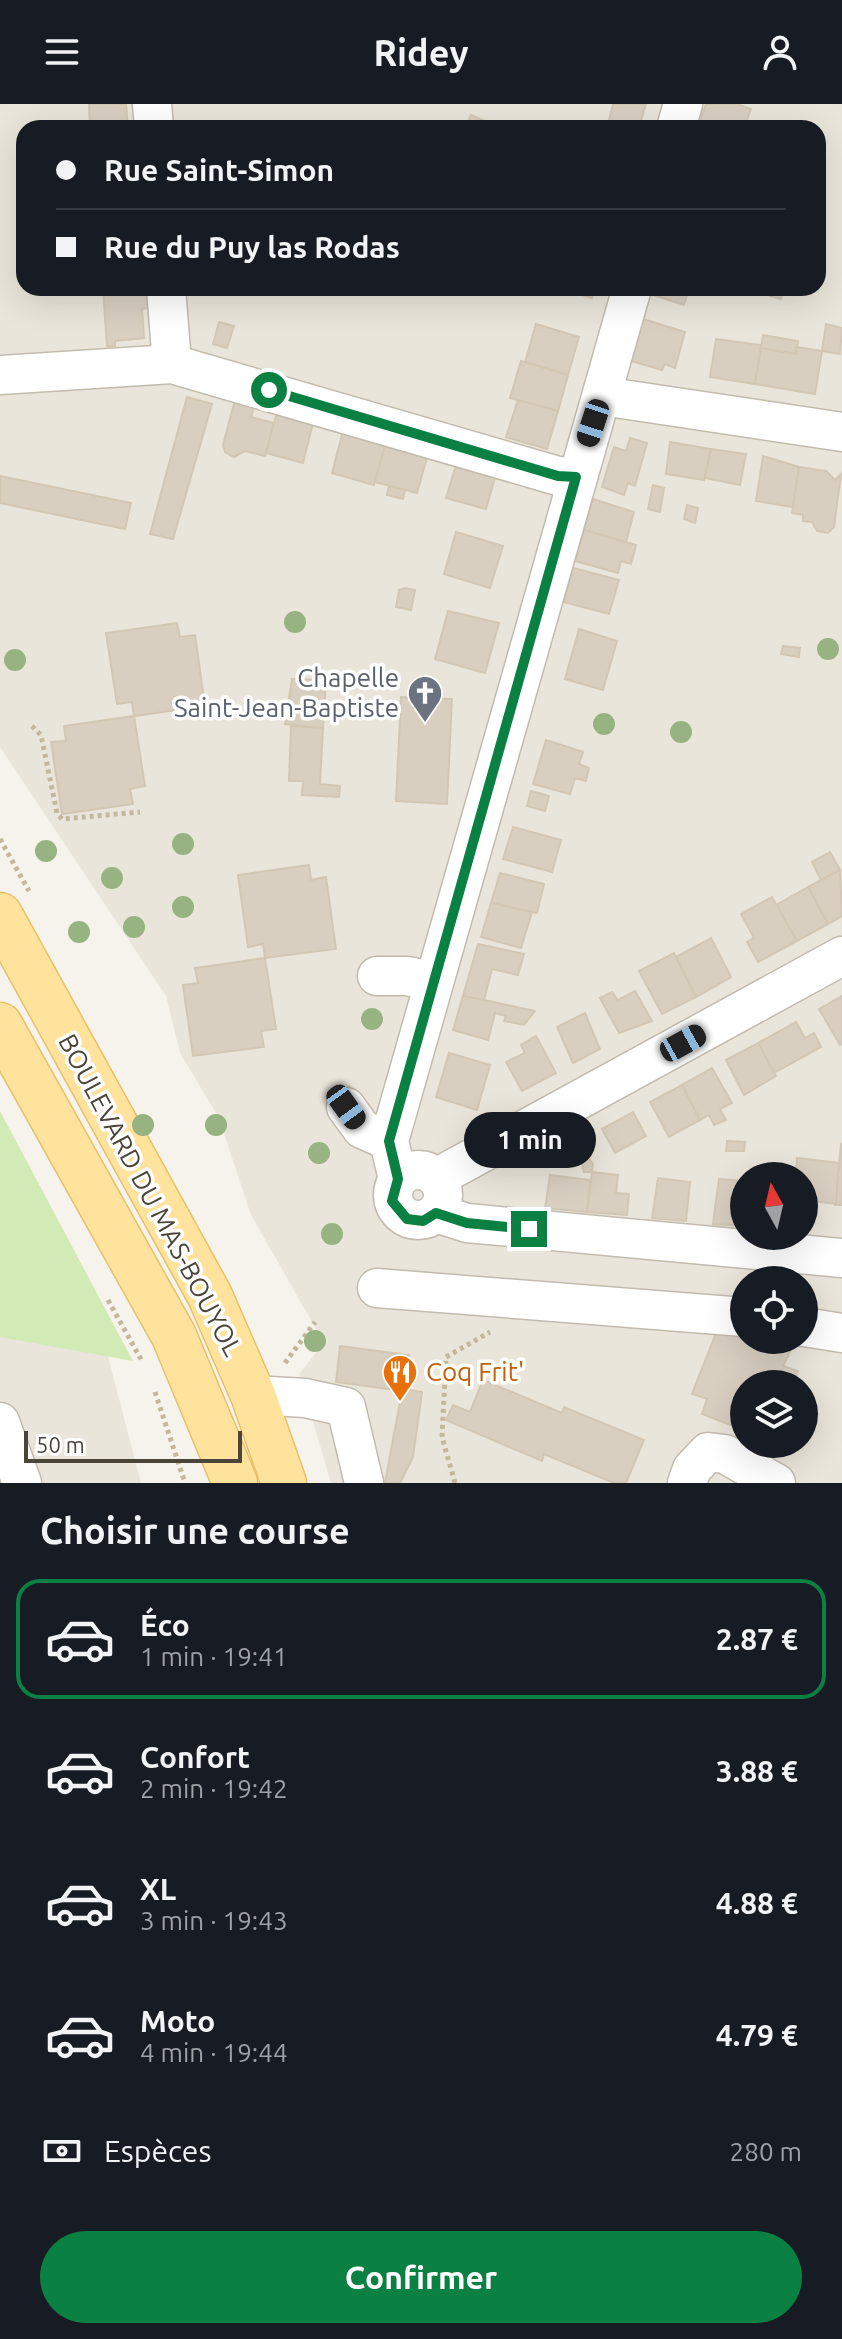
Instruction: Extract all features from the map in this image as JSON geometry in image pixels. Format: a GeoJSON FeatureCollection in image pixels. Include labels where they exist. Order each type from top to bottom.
{"type":"FeatureCollection","features":[{"type":"Feature","properties":{"kind":"main road","name":"BOULEVARD DU MAS-BOUYOL"},"geometry":{"type":"LineString","coordinates":[[0,915],[210,1296],[267,1382],[284,1483]]}},
{"type":"Feature","properties":{"kind":"main road","name":"BOULEVARD DU MAS-BOUYOL"},"geometry":{"type":"LineString","coordinates":[[0,1025],[174,1336],[235,1483]]}},
{"type":"Feature","properties":{"kind":"street"},"geometry":{"type":"LineString","coordinates":[[167,296],[172,364]]}},
{"type":"Feature","properties":{"kind":"street"},"geometry":{"type":"LineString","coordinates":[[630,296],[389,1141],[398,1179],[404,1173],[421,1170],[436,1195],[467,1223],[842,1258]]}},
{"type":"Feature","properties":{"kind":"street"},"geometry":{"type":"LineString","coordinates":[[0,375],[172,364],[558,476],[576,477]]}},
{"type":"Feature","properties":{"kind":"street"},"geometry":{"type":"LineString","coordinates":[[602,396],[842,432]]}},
{"type":"Feature","properties":{"kind":"street"},"geometry":{"type":"LineString","coordinates":[[436,1195],[842,956]]}},
{"type":"Feature","properties":{"kind":"street"},"geometry":{"type":"LineString","coordinates":[[377,976],[407,976],[433,981]]}},
{"type":"Feature","properties":{"kind":"street"},"geometry":{"type":"LineString","coordinates":[[346,1107],[362,1129],[389,1141]]}},
{"type":"Feature","properties":{"kind":"street"},"geometry":{"type":"LineString","coordinates":[[377,1288],[730,1316]]}},
{"type":"Feature","properties":{"kind":"street"},"geometry":{"type":"LineString","coordinates":[[818,1329],[842,1333]]}},
{"type":"Feature","properties":{"kind":"street"},"geometry":{"type":"LineString","coordinates":[[267,1382],[305,1398],[346,1407],[364,1483]]}},
{"type":"Feature","properties":{"kind":"street"},"geometry":{"type":"LineString","coordinates":[[0,1422],[22,1483]]}},
{"type":"Feature","properties":{"kind":"street"},"geometry":{"type":"LineString","coordinates":[[687,1483],[692,1469],[708,1452],[725,1454],[776,1483]]}},
{"type":"Feature","properties":{"kind":"path"},"geometry":{"type":"LineString","coordinates":[[32,726],[41,735],[57,813],[62,819],[140,812]]}},
{"type":"Feature","properties":{"kind":"path"},"geometry":{"type":"LineString","coordinates":[[103,1290],[149,1374]]}},
{"type":"Feature","properties":{"kind":"path"},"geometry":{"type":"LineString","coordinates":[[267,1382],[315,1322]]}},
{"type":"Feature","properties":{"kind":"path"},"geometry":{"type":"LineString","coordinates":[[455,1483],[442,1437],[446,1357],[495,1329]]}},
{"type":"Feature","properties":{"kind":"path"},"geometry":{"type":"LineString","coordinates":[[154,1387],[185,1483]]}},
{"type":"Feature","properties":{"kind":"shaded area"},"geometry":{"type":"Polygon","coordinates":[[[0,104],[842,104],[842,1483],[331,1483],[299,1374],[324,1343],[251,1215],[219,1118],[180,1053],[166,996],[0,747],[0,104]]]}},
{"type":"Feature","properties":{"kind":"shaded area"},"geometry":{"type":"Polygon","coordinates":[[[0,1141],[103,1337],[141,1483],[0,1483],[0,1141]]]}},
{"type":"Feature","properties":{"kind":"green space"},"geometry":{"type":"Polygon","coordinates":[[[0,1111],[133,1361],[0,1337],[0,1111]]]}},
{"type":"Feature","properties":{"kind":"building"},"geometry":{"type":"Polygon","coordinates":[[[89,104],[126,104],[127,120],[90,120],[89,104]]]}},
{"type":"Feature","properties":{"kind":"building"},"geometry":{"type":"Polygon","coordinates":[[[613,104],[646,104],[641,120],[609,120],[613,104]]]}},
{"type":"Feature","properties":{"kind":"building"},"geometry":{"type":"Polygon","coordinates":[[[706,104],[737,104],[751,109],[747,120],[701,120],[706,104]]]}},
{"type":"Feature","properties":{"kind":"building"},"geometry":{"type":"Polygon","coordinates":[[[104,296],[147,296],[148,308],[142,309],[144,338],[115,341],[115,346],[107,346],[104,296]]]}},
{"type":"Feature","properties":{"kind":"building"},"geometry":{"type":"Polygon","coordinates":[[[656,296],[687,296],[684,305],[656,296]]]}},
{"type":"Feature","properties":{"kind":"building"},"geometry":{"type":"Polygon","coordinates":[[[643,319],[685,332],[675,368],[665,364],[662,370],[631,361],[643,319]]]}},
{"type":"Feature","properties":{"kind":"building"},"geometry":{"type":"Polygon","coordinates":[[[219,322],[234,326],[227,348],[213,344],[219,322]]]}},
{"type":"Feature","properties":{"kind":"building"},"geometry":{"type":"Polygon","coordinates":[[[536,324],[579,337],[568,375],[525,362],[536,324]]]}},
{"type":"Feature","properties":{"kind":"building"},"geometry":{"type":"Polygon","coordinates":[[[826,324],[842,328],[840,354],[822,351],[826,324]]]}},
{"type":"Feature","properties":{"kind":"building"},"geometry":{"type":"Polygon","coordinates":[[[763,335],[798,341],[796,354],[761,348],[763,335]]]}},
{"type":"Feature","properties":{"kind":"building"},"geometry":{"type":"Polygon","coordinates":[[[716,339],[761,345],[755,384],[710,377],[716,339]]]}},
{"type":"Feature","properties":{"kind":"building"},"geometry":{"type":"Polygon","coordinates":[[[797,347],[822,351],[815,394],[755,384],[761,348],[796,354],[797,347]]]}},
{"type":"Feature","properties":{"kind":"building"},"geometry":{"type":"Polygon","coordinates":[[[521,361],[568,375],[558,411],[510,398],[521,361]]]}},
{"type":"Feature","properties":{"kind":"building"},"geometry":{"type":"Polygon","coordinates":[[[187,397],[212,404],[173,539],[150,534],[187,397]]]}},
{"type":"Feature","properties":{"kind":"building"},"geometry":{"type":"Polygon","coordinates":[[[235,400],[254,406],[251,417],[274,423],[265,456],[245,451],[234,457],[225,452],[223,445],[235,400]]]}},
{"type":"Feature","properties":{"kind":"building"},"geometry":{"type":"Polygon","coordinates":[[[518,400],[558,411],[547,449],[506,437],[518,400]]]}},
{"type":"Feature","properties":{"kind":"building"},"geometry":{"type":"Polygon","coordinates":[[[277,412],[313,423],[303,463],[266,453],[277,412]]]}},
{"type":"Feature","properties":{"kind":"building"},"geometry":{"type":"Polygon","coordinates":[[[343,431],[386,442],[374,485],[332,473],[343,431]]]}},
{"type":"Feature","properties":{"kind":"building"},"geometry":{"type":"Polygon","coordinates":[[[630,438],[647,443],[635,486],[628,483],[624,495],[602,487],[614,447],[626,451],[630,438]]]}},
{"type":"Feature","properties":{"kind":"building"},"geometry":{"type":"Polygon","coordinates":[[[386,442],[428,454],[417,493],[375,482],[386,442]]]}},
{"type":"Feature","properties":{"kind":"building"},"geometry":{"type":"Polygon","coordinates":[[[670,442],[711,449],[704,480],[666,474],[670,442]]]}},
{"type":"Feature","properties":{"kind":"building"},"geometry":{"type":"Polygon","coordinates":[[[711,449],[746,454],[740,485],[705,478],[711,449]]]}},
{"type":"Feature","properties":{"kind":"building"},"geometry":{"type":"Polygon","coordinates":[[[763,456],[799,467],[793,507],[756,501],[763,456]]]}},
{"type":"Feature","properties":{"kind":"building"},"geometry":{"type":"Polygon","coordinates":[[[457,462],[496,474],[486,509],[446,498],[457,462]]]}},
{"type":"Feature","properties":{"kind":"building"},"geometry":{"type":"Polygon","coordinates":[[[799,467],[826,471],[835,480],[841,474],[834,527],[828,533],[817,531],[812,522],[803,521],[803,515],[792,513],[799,467]]]}},
{"type":"Feature","properties":{"kind":"building"},"geometry":{"type":"Polygon","coordinates":[[[0,476],[131,503],[125,529],[0,503],[0,476]]]}},
{"type":"Feature","properties":{"kind":"building"},"geometry":{"type":"Polygon","coordinates":[[[653,485],[664,488],[660,512],[648,509],[653,485]]]}},
{"type":"Feature","properties":{"kind":"building"},"geometry":{"type":"Polygon","coordinates":[[[389,486],[405,490],[403,499],[387,495],[389,486]]]}},
{"type":"Feature","properties":{"kind":"building"},"geometry":{"type":"Polygon","coordinates":[[[593,499],[634,512],[626,542],[584,530],[593,499]]]}},
{"type":"Feature","properties":{"kind":"building"},"geometry":{"type":"Polygon","coordinates":[[[687,505],[698,508],[695,523],[684,519],[687,505]]]}},
{"type":"Feature","properties":{"kind":"building"},"geometry":{"type":"Polygon","coordinates":[[[584,530],[636,545],[631,564],[621,561],[618,573],[575,561],[584,530]]]}},
{"type":"Feature","properties":{"kind":"building"},"geometry":{"type":"Polygon","coordinates":[[[456,532],[503,546],[490,588],[444,574],[456,532]]]}},
{"type":"Feature","properties":{"kind":"building"},"geometry":{"type":"Polygon","coordinates":[[[573,568],[619,580],[609,614],[564,602],[573,568]]]}},
{"type":"Feature","properties":{"kind":"building"},"geometry":{"type":"Polygon","coordinates":[[[399,590],[415,590],[411,610],[396,607],[399,590]]]}},
{"type":"Feature","properties":{"kind":"building"},"geometry":{"type":"Polygon","coordinates":[[[448,611],[499,623],[485,673],[435,659],[448,611]]]}},
{"type":"Feature","properties":{"kind":"building"},"geometry":{"type":"Polygon","coordinates":[[[177,623],[180,637],[195,635],[205,706],[134,716],[132,702],[117,704],[106,633],[177,623]]]}},
{"type":"Feature","properties":{"kind":"building"},"geometry":{"type":"Polygon","coordinates":[[[579,629],[617,641],[603,690],[565,679],[579,629]]]}},
{"type":"Feature","properties":{"kind":"building"},"geometry":{"type":"Polygon","coordinates":[[[783,646],[800,648],[799,657],[781,654],[783,646]]]}},
{"type":"Feature","properties":{"kind":"building"},"geometry":{"type":"Polygon","coordinates":[[[292,679],[326,680],[323,728],[285,724],[292,679]]]}},
{"type":"Feature","properties":{"kind":"building"},"geometry":{"type":"Polygon","coordinates":[[[401,697],[452,699],[447,804],[396,801],[401,697]]]}},
{"type":"Feature","properties":{"kind":"building"},"geometry":{"type":"Polygon","coordinates":[[[134,716],[145,786],[130,789],[133,804],[62,814],[51,742],[66,741],[64,726],[134,716]]]}},
{"type":"Feature","properties":{"kind":"building"},"geometry":{"type":"Polygon","coordinates":[[[291,726],[323,728],[320,784],[340,786],[339,797],[302,795],[303,781],[289,781],[291,726]]]}},
{"type":"Feature","properties":{"kind":"building"},"geometry":{"type":"Polygon","coordinates":[[[546,740],[583,752],[579,764],[589,768],[586,781],[575,778],[570,794],[533,784],[546,740]]]}},
{"type":"Feature","properties":{"kind":"building"},"geometry":{"type":"Polygon","coordinates":[[[531,791],[549,796],[545,811],[527,806],[531,791]]]}},
{"type":"Feature","properties":{"kind":"building"},"geometry":{"type":"Polygon","coordinates":[[[513,827],[561,840],[552,872],[503,859],[513,827]]]}},
{"type":"Feature","properties":{"kind":"building"},"geometry":{"type":"Polygon","coordinates":[[[830,852],[840,870],[821,880],[812,862],[830,852]]]}},
{"type":"Feature","properties":{"kind":"building"},"geometry":{"type":"Polygon","coordinates":[[[309,865],[311,880],[326,877],[336,949],[265,958],[263,944],[248,947],[238,875],[309,865]]]}},
{"type":"Feature","properties":{"kind":"building"},"geometry":{"type":"Polygon","coordinates":[[[840,870],[842,916],[828,924],[808,887],[840,870]]]}},
{"type":"Feature","properties":{"kind":"building"},"geometry":{"type":"Polygon","coordinates":[[[500,873],[544,884],[537,913],[491,903],[500,873]]]}},
{"type":"Feature","properties":{"kind":"building"},"geometry":{"type":"Polygon","coordinates":[[[808,887],[828,924],[797,941],[776,905],[808,887]]]}},
{"type":"Feature","properties":{"kind":"building"},"geometry":{"type":"Polygon","coordinates":[[[772,897],[797,941],[758,962],[747,942],[754,938],[741,914],[772,897]]]}},
{"type":"Feature","properties":{"kind":"building"},"geometry":{"type":"Polygon","coordinates":[[[491,903],[532,912],[521,948],[481,937],[491,903]]]}},
{"type":"Feature","properties":{"kind":"building"},"geometry":{"type":"Polygon","coordinates":[[[711,938],[731,977],[696,997],[676,957],[711,938]]]}},
{"type":"Feature","properties":{"kind":"building"},"geometry":{"type":"Polygon","coordinates":[[[478,944],[524,954],[518,975],[492,969],[484,1000],[463,996],[478,944]]]}},
{"type":"Feature","properties":{"kind":"building"},"geometry":{"type":"Polygon","coordinates":[[[674,953],[696,997],[662,1014],[639,971],[674,953]]]}},
{"type":"Feature","properties":{"kind":"building"},"geometry":{"type":"Polygon","coordinates":[[[265,958],[276,1029],[261,1031],[264,1047],[193,1056],[183,985],[198,983],[195,968],[265,958]]]}},
{"type":"Feature","properties":{"kind":"building"},"geometry":{"type":"Polygon","coordinates":[[[635,991],[652,1021],[619,1033],[600,998],[612,992],[618,1000],[635,991]]]}},
{"type":"Feature","properties":{"kind":"building"},"geometry":{"type":"Polygon","coordinates":[[[463,996],[535,1011],[524,1025],[504,1021],[506,1016],[495,1013],[488,1040],[453,1030],[463,996]]]}},
{"type":"Feature","properties":{"kind":"building"},"geometry":{"type":"Polygon","coordinates":[[[842,996],[842,1044],[840,1045],[819,1009],[842,996]]]}},
{"type":"Feature","properties":{"kind":"building"},"geometry":{"type":"Polygon","coordinates":[[[585,1013],[600,1049],[573,1063],[557,1027],[585,1013]]]}},
{"type":"Feature","properties":{"kind":"building"},"geometry":{"type":"Polygon","coordinates":[[[796,1022],[805,1038],[814,1033],[821,1047],[774,1073],[758,1043],[796,1022]]]}},
{"type":"Feature","properties":{"kind":"building"},"geometry":{"type":"Polygon","coordinates":[[[536,1036],[556,1073],[522,1091],[506,1062],[525,1053],[521,1045],[536,1036]]]}},
{"type":"Feature","properties":{"kind":"building"},"geometry":{"type":"Polygon","coordinates":[[[758,1043],[776,1076],[744,1095],[726,1060],[758,1043]]]}},
{"type":"Feature","properties":{"kind":"building"},"geometry":{"type":"Polygon","coordinates":[[[449,1053],[490,1065],[477,1110],[436,1097],[449,1053]]]}},
{"type":"Feature","properties":{"kind":"building"},"geometry":{"type":"Polygon","coordinates":[[[712,1068],[732,1103],[720,1109],[726,1120],[714,1125],[709,1115],[700,1120],[682,1085],[712,1068]]]}},
{"type":"Feature","properties":{"kind":"building"},"geometry":{"type":"Polygon","coordinates":[[[682,1085],[700,1120],[669,1137],[650,1102],[682,1085]]]}},
{"type":"Feature","properties":{"kind":"building"},"geometry":{"type":"Polygon","coordinates":[[[633,1112],[646,1136],[615,1153],[602,1129],[633,1112]]]}},
{"type":"Feature","properties":{"kind":"building"},"geometry":{"type":"Polygon","coordinates":[[[727,1141],[745,1142],[744,1151],[726,1151],[727,1141]]]}},
{"type":"Feature","properties":{"kind":"building"},"geometry":{"type":"Polygon","coordinates":[[[841,1144],[842,1205],[835,1205],[841,1144]]]}},
{"type":"Feature","properties":{"kind":"building"},"geometry":{"type":"Polygon","coordinates":[[[587,1155],[593,1164],[592,1172],[584,1172],[580,1158],[587,1155]]]}},
{"type":"Feature","properties":{"kind":"building"},"geometry":{"type":"Polygon","coordinates":[[[797,1158],[839,1163],[836,1204],[818,1202],[818,1162],[797,1162],[797,1158]]]}},
{"type":"Feature","properties":{"kind":"building"},"geometry":{"type":"Polygon","coordinates":[[[592,1172],[618,1175],[616,1193],[629,1194],[627,1215],[587,1212],[592,1172]]]}},
{"type":"Feature","properties":{"kind":"building"},"geometry":{"type":"Polygon","coordinates":[[[550,1175],[590,1180],[587,1212],[545,1208],[550,1175]]]}},
{"type":"Feature","properties":{"kind":"building"},"geometry":{"type":"Polygon","coordinates":[[[658,1178],[690,1182],[686,1221],[652,1218],[658,1178]]]}},
{"type":"Feature","properties":{"kind":"building"},"geometry":{"type":"Polygon","coordinates":[[[719,1179],[730,1180],[730,1225],[713,1224],[719,1179]]]}},
{"type":"Feature","properties":{"kind":"building"},"geometry":{"type":"Polygon","coordinates":[[[720,1323],[730,1327],[730,1354],[789,1354],[783,1366],[795,1370],[730,1370],[730,1425],[702,1414],[707,1399],[692,1394],[720,1323]]]}},
{"type":"Feature","properties":{"kind":"building"},"geometry":{"type":"Polygon","coordinates":[[[340,1346],[409,1355],[403,1389],[422,1392],[413,1457],[400,1483],[385,1483],[402,1391],[336,1382],[340,1346]]]}},
{"type":"Feature","properties":{"kind":"building"},"geometry":{"type":"Polygon","coordinates":[[[483,1380],[562,1413],[564,1407],[644,1440],[626,1483],[614,1483],[544,1454],[542,1461],[446,1420],[453,1405],[470,1412],[483,1380]]]}},
{"type":"Feature","properties":{"kind":"place","name":"Chapelle Saint-Jean-Baptiste"},"geometry":{"type":"Point","coordinates":[425,724]}},
{"type":"Feature","properties":{"kind":"place","name":"Coq Frit'"},"geometry":{"type":"Point","coordinates":[400,1403]}},
{"type":"Feature","properties":{"kind":"route"},"geometry":{"type":"LineString","coordinates":[[269,390],[558,476],[576,477],[509,724],[423,1014],[389,1141],[391,1161],[398,1179],[392,1201],[400,1215],[423,1221],[436,1213],[467,1223],[529,1229]]}}]}
